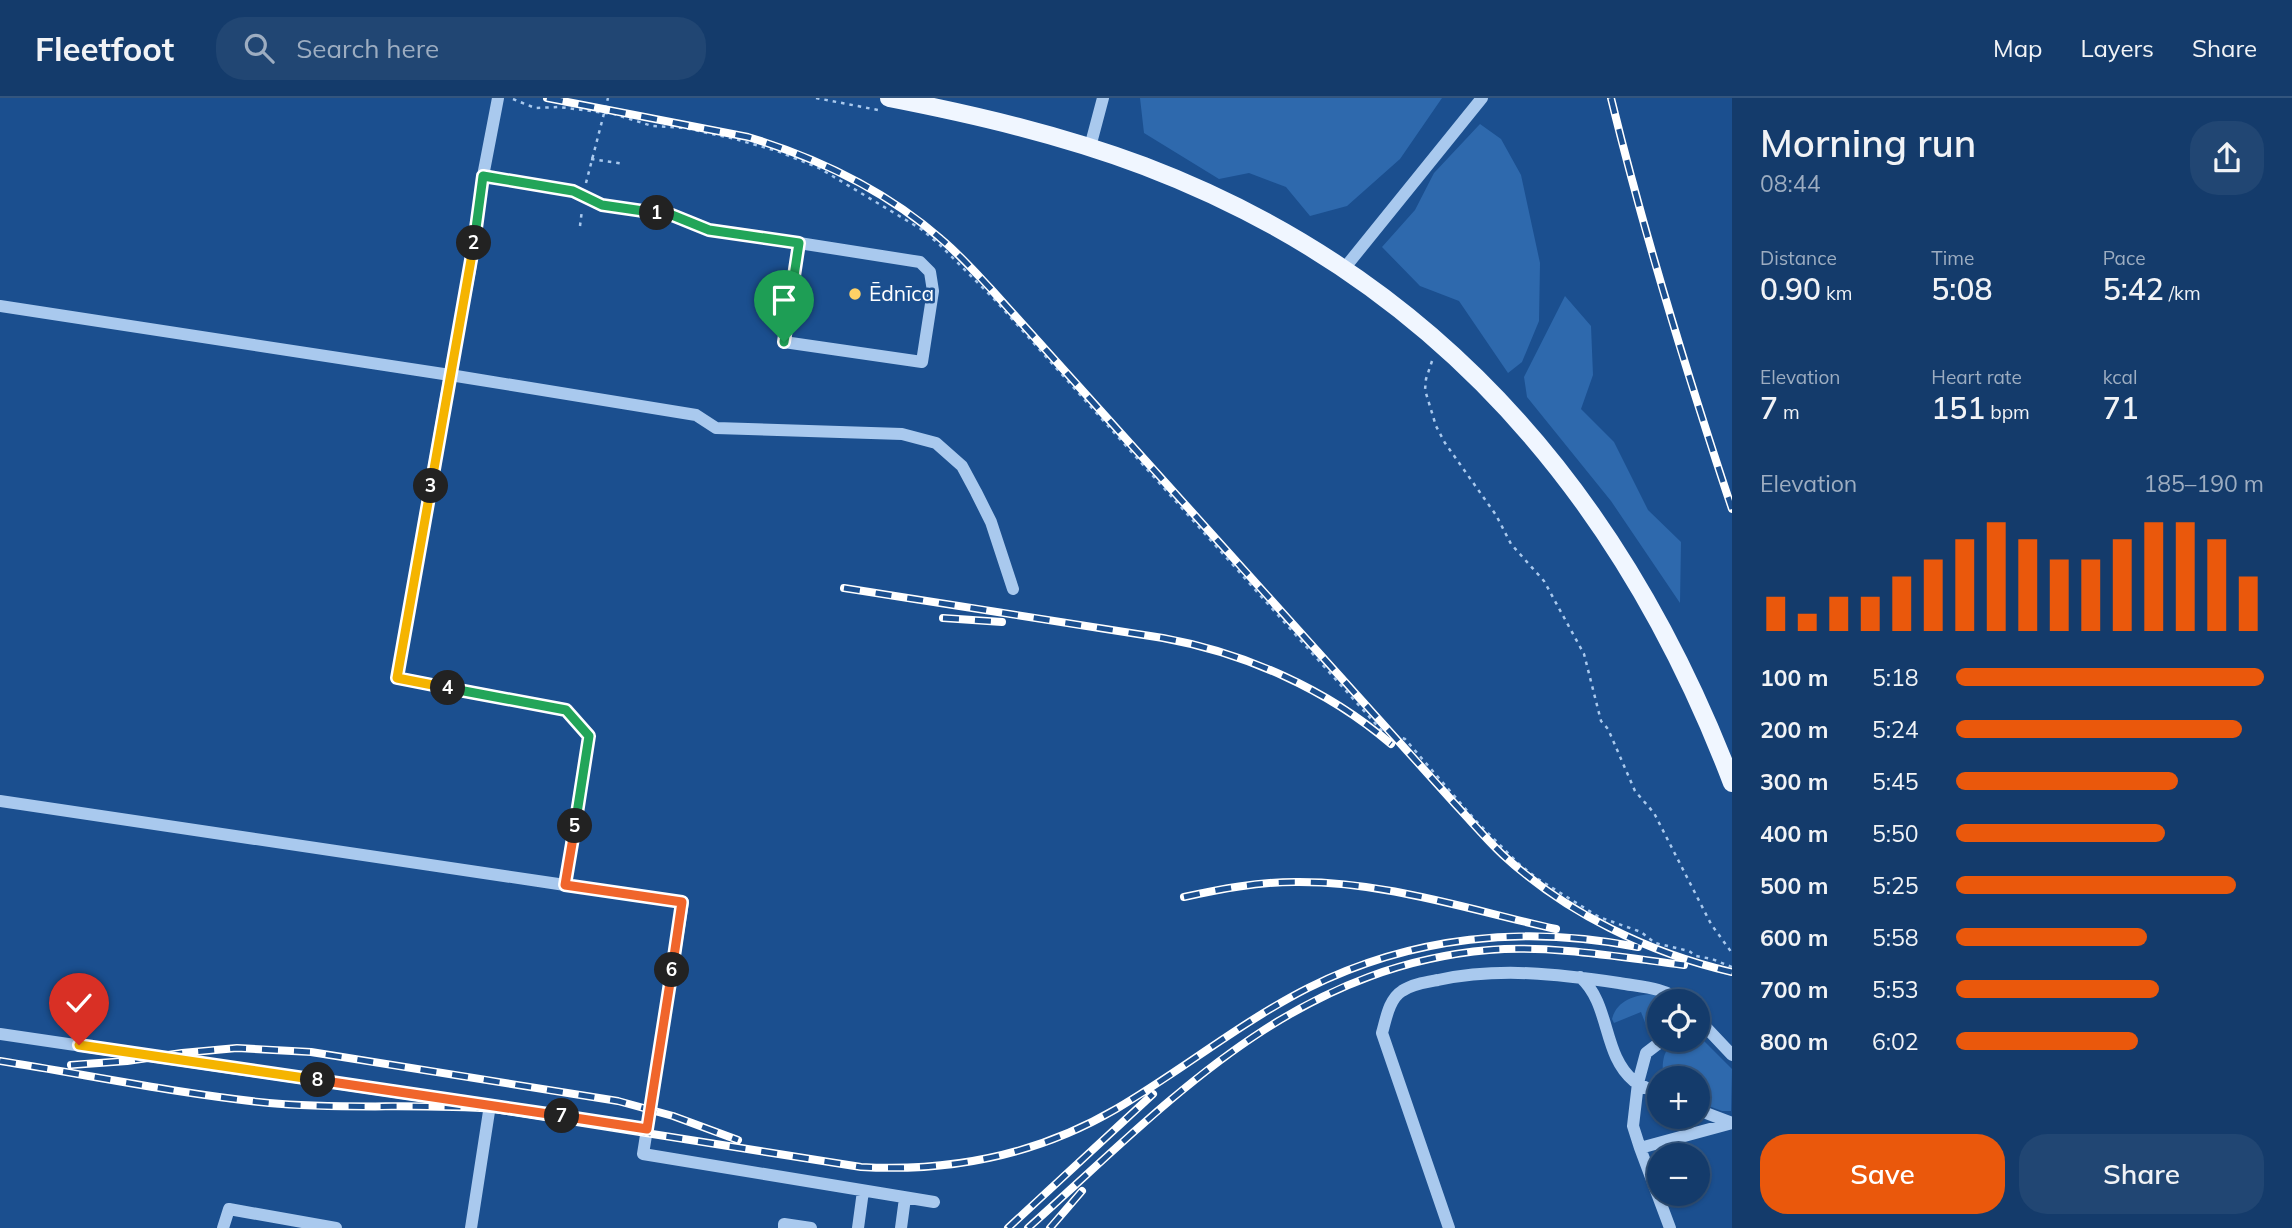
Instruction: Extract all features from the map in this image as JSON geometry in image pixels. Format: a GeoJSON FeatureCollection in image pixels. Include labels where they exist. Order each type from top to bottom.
{"type":"FeatureCollection","features":[{"type":"Feature","properties":{"kind":"main road"},"geometry":{"type":"LineString","coordinates":[[888,105],[1005,122],[1090,147],[1167,176],[1238,208],[1295,239],[1343,270],[1438,342],[1524,427],[1565,476],[1609,538],[1676,653],[1732,783]]}},
{"type":"Feature","properties":{"kind":"street"},"geometry":{"type":"LineString","coordinates":[[498,98],[397,678],[566,710],[589,736],[565,885]]}},
{"type":"Feature","properties":{"kind":"street"},"geometry":{"type":"LineString","coordinates":[[1090,147],[1102,98]]}},
{"type":"Feature","properties":{"kind":"street"},"geometry":{"type":"LineString","coordinates":[[1343,270],[1482,98]]}},
{"type":"Feature","properties":{"kind":"street"},"geometry":{"type":"LineString","coordinates":[[483,176],[573,191],[602,205],[672,215],[709,230],[799,243],[920,262],[930,272],[933,291],[922,362],[784,342],[799,243]]}},
{"type":"Feature","properties":{"kind":"street"},"geometry":{"type":"LineString","coordinates":[[0,306],[696,415],[716,428],[902,434],[936,443],[962,466],[976,492],[990,522],[1013,589]]}},
{"type":"Feature","properties":{"kind":"street"},"geometry":{"type":"LineString","coordinates":[[0,802],[682,902],[643,1153],[934,1202]]}},
{"type":"Feature","properties":{"kind":"street"},"geometry":{"type":"LineString","coordinates":[[1448,1228],[1382,1033],[1392,1001],[1402,991],[1423,983],[1456,976],[1519,972],[1554,973],[1654,989]]}},
{"type":"Feature","properties":{"kind":"street"},"geometry":{"type":"LineString","coordinates":[[1580,977],[1591,986],[1600,1004],[1616,1056],[1633,1080],[1647,1088]]}},
{"type":"Feature","properties":{"kind":"street"},"geometry":{"type":"LineString","coordinates":[[0,1034],[647,1129]]}},
{"type":"Feature","properties":{"kind":"street"},"geometry":{"type":"LineString","coordinates":[[1710,1035],[1732,1055]]}},
{"type":"Feature","properties":{"kind":"street"},"geometry":{"type":"LineString","coordinates":[[1649,1052],[1638,1083],[1633,1126],[1670,1228]]}},
{"type":"Feature","properties":{"kind":"street"},"geometry":{"type":"LineString","coordinates":[[471,1228],[490,1105]]}},
{"type":"Feature","properties":{"kind":"street"},"geometry":{"type":"LineString","coordinates":[[1710,1115],[1732,1123]]}},
{"type":"Feature","properties":{"kind":"street"},"geometry":{"type":"LineString","coordinates":[[1640,1149],[1732,1123]]}},
{"type":"Feature","properties":{"kind":"street"},"geometry":{"type":"LineString","coordinates":[[858,1228],[863,1191]]}},
{"type":"Feature","properties":{"kind":"street"},"geometry":{"type":"LineString","coordinates":[[901,1228],[905,1198]]}},
{"type":"Feature","properties":{"kind":"street"},"geometry":{"type":"LineString","coordinates":[[223,1228],[229,1209],[337,1228]]}},
{"type":"Feature","properties":{"kind":"street"},"geometry":{"type":"LineString","coordinates":[[784,1228],[784,1224],[811,1228]]}},
{"type":"Feature","properties":{"kind":"path"},"geometry":{"type":"LineString","coordinates":[[511,98],[534,108],[559,107],[614,114],[652,125],[685,128],[735,139],[777,151],[819,168],[921,229],[995,300],[1382,731],[1405,739],[1476,821],[1519,864],[1538,880],[1599,917],[1641,932],[1655,943],[1689,951],[1696,956],[1732,967]]}},
{"type":"Feature","properties":{"kind":"path"},"geometry":{"type":"LineString","coordinates":[[588,170],[608,98]]}},
{"type":"Feature","properties":{"kind":"path"},"geometry":{"type":"LineString","coordinates":[[816,98],[888,105]]}},
{"type":"Feature","properties":{"kind":"path"},"geometry":{"type":"LineString","coordinates":[[591,159],[624,164]]}},
{"type":"Feature","properties":{"kind":"path"},"geometry":{"type":"LineString","coordinates":[[1438,342],[1432,352],[1432,362],[1426,379],[1429,409],[1446,443],[1496,515],[1511,544],[1544,581],[1584,654],[1601,721],[1608,729],[1635,791],[1654,813],[1711,925],[1732,953]]}},
{"type":"Feature","properties":{"kind":"shaded area"},"geometry":{"type":"Polygon","coordinates":[[[1140,98],[1442,98],[1400,159],[1347,206],[1310,216],[1286,187],[1249,173],[1219,179],[1144,133],[1140,98]]]}},
{"type":"Feature","properties":{"kind":"shaded area"},"geometry":{"type":"Polygon","coordinates":[[[1480,124],[1501,139],[1521,175],[1540,263],[1539,321],[1522,362],[1508,373],[1459,301],[1420,286],[1382,247],[1415,210],[1434,173],[1480,124]]]}},
{"type":"Feature","properties":{"kind":"shaded area"},"geometry":{"type":"Polygon","coordinates":[[[1565,296],[1591,326],[1593,375],[1581,409],[1614,442],[1648,510],[1681,542],[1680,603],[1611,501],[1527,397],[1524,377],[1565,296]]]}},
{"type":"Feature","properties":{"kind":"shaded area"},"geometry":{"type":"Polygon","coordinates":[[[1647,995],[1647,1028],[1641,1012],[1614,1023],[1612,1019],[1618,1007],[1633,997],[1647,995]]]}},
{"type":"Feature","properties":{"kind":"shaded area"},"geometry":{"type":"Polygon","coordinates":[[[1710,1047],[1732,1069],[1731,1111],[1710,1106],[1710,1066],[1663,1066],[1666,1053],[1710,1052],[1710,1047]]]}},
{"type":"Feature","properties":{"kind":"railway"},"geometry":{"type":"LineString","coordinates":[[547,98],[748,137],[774,145],[850,178],[920,222],[954,251],[991,289],[1503,855],[1554,895],[1610,928],[1670,954],[1732,972]]}},
{"type":"Feature","properties":{"kind":"railway"},"geometry":{"type":"LineString","coordinates":[[1611,98],[1667,305],[1732,509]]}},
{"type":"Feature","properties":{"kind":"railway"},"geometry":{"type":"LineString","coordinates":[[844,588],[1163,638],[1224,653],[1312,690],[1340,706],[1391,744]]}},
{"type":"Feature","properties":{"kind":"railway"},"geometry":{"type":"LineString","coordinates":[[943,618],[1002,622]]}},
{"type":"Feature","properties":{"kind":"railway"},"geometry":{"type":"LineString","coordinates":[[1184,897],[1267,883],[1328,883],[1394,891],[1556,929]]}},
{"type":"Feature","properties":{"kind":"railway"},"geometry":{"type":"LineString","coordinates":[[0,1061],[269,1103],[494,1109],[861,1167],[928,1167],[993,1157],[1024,1149],[1086,1125],[1140,1094],[1283,1001],[1347,970],[1388,957],[1428,946],[1511,937],[1596,940],[1638,947]]}},
{"type":"Feature","properties":{"kind":"railway"},"geometry":{"type":"LineString","coordinates":[[1028,1228],[1182,1090],[1236,1049],[1292,1013],[1353,983],[1418,962],[1489,950],[1562,950],[1684,965]]}},
{"type":"Feature","properties":{"kind":"railway"},"geometry":{"type":"LineString","coordinates":[[71,1065],[237,1048],[311,1052],[618,1101],[673,1116],[738,1140]]}},
{"type":"Feature","properties":{"kind":"railway"},"geometry":{"type":"LineString","coordinates":[[1008,1228],[1153,1094]]}},
{"type":"Feature","properties":{"kind":"railway"},"geometry":{"type":"LineString","coordinates":[[1050,1228],[1082,1191]]}},
{"type":"Feature","properties":{"kind":"place","name":"Ēdnīca"},"geometry":{"type":"Point","coordinates":[855,294]}},
{"type":"Feature","properties":{"kind":"route"},"geometry":{"type":"LineString","coordinates":[[79,1045],[647,1129],[682,902],[565,885],[589,736],[566,710],[397,678],[470,270],[483,176],[573,191],[602,205],[672,215],[709,230],[799,243],[784,342]]}}]}
